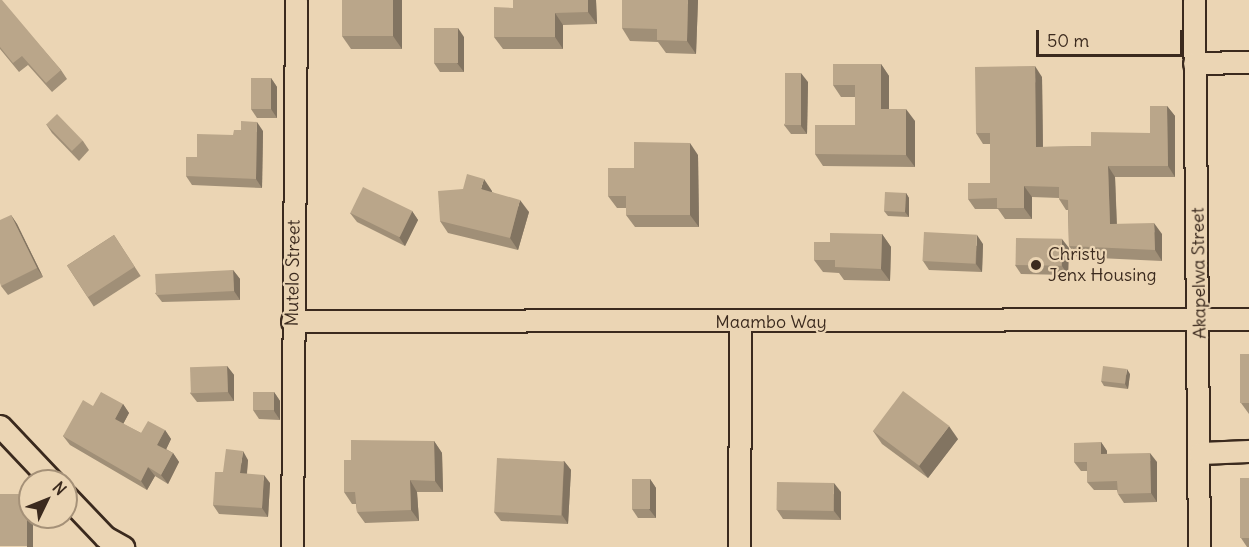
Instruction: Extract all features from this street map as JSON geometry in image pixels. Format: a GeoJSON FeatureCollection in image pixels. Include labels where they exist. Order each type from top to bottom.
{"type":"FeatureCollection","features":[{"type":"Feature","properties":{"kind":"street","name":"Mutelo Street"},"geometry":{"type":"LineString","coordinates":[[292,547],[296,0]]}},
{"type":"Feature","properties":{"kind":"street","name":"Akapelwa Street"},"geometry":{"type":"LineString","coordinates":[[1194,0],[1200,319],[1199,547]]}},
{"type":"Feature","properties":{"kind":"street"},"geometry":{"type":"LineString","coordinates":[[1194,63],[1249,62]]}},
{"type":"Feature","properties":{"kind":"street","name":"Maambo Way"},"geometry":{"type":"LineString","coordinates":[[292,321],[740,322],[1249,319]]}},
{"type":"Feature","properties":{"kind":"street"},"geometry":{"type":"LineString","coordinates":[[740,322],[740,547]]}},
{"type":"Feature","properties":{"kind":"street"},"geometry":{"type":"LineString","coordinates":[[0,426],[41,469]]}},
{"type":"Feature","properties":{"kind":"street"},"geometry":{"type":"LineString","coordinates":[[1200,453],[1249,451]]}},
{"type":"Feature","properties":{"kind":"street"},"geometry":{"type":"LineString","coordinates":[[78,509],[105,537],[123,547]]}},
{"type":"Feature","properties":{"kind":"building"},"geometry":{"type":"Polygon","coordinates":[[[0,0],[61,70],[46,83],[22,56],[13,63],[0,47],[0,0]]]}},
{"type":"Feature","properties":{"kind":"building"},"geometry":{"type":"Polygon","coordinates":[[[342,0],[393,0],[393,36],[342,36],[342,0]]]}},
{"type":"Feature","properties":{"kind":"building"},"geometry":{"type":"Polygon","coordinates":[[[513,0],[588,0],[588,12],[555,13],[555,37],[494,37],[494,7],[513,8],[513,0]]]}},
{"type":"Feature","properties":{"kind":"building"},"geometry":{"type":"Polygon","coordinates":[[[622,0],[688,0],[687,41],[657,40],[657,29],[622,28],[622,0]]]}},
{"type":"Feature","properties":{"kind":"building"},"geometry":{"type":"Polygon","coordinates":[[[434,28],[458,28],[458,63],[434,63],[434,28]]]}},
{"type":"Feature","properties":{"kind":"building"},"geometry":{"type":"Polygon","coordinates":[[[833,64],[881,64],[881,109],[906,109],[906,155],[815,154],[815,125],[855,125],[855,85],[833,85],[833,64]]]}},
{"type":"Feature","properties":{"kind":"building"},"geometry":{"type":"Polygon","coordinates":[[[1035,66],[1036,147],[1091,146],[1091,132],[1150,133],[1150,106],[1167,106],[1168,166],[1108,166],[1110,224],[1154,223],[1155,250],[1069,246],[1068,200],[1059,199],[1059,187],[1024,186],[1024,208],[997,208],[997,198],[968,199],[968,183],[990,183],[990,133],[976,133],[975,67],[1035,66]]]}},
{"type":"Feature","properties":{"kind":"building"},"geometry":{"type":"Polygon","coordinates":[[[785,73],[801,73],[801,125],[785,125],[785,73]]]}},
{"type":"Feature","properties":{"kind":"building"},"geometry":{"type":"Polygon","coordinates":[[[251,78],[271,78],[271,109],[251,109],[251,78]]]}},
{"type":"Feature","properties":{"kind":"building"},"geometry":{"type":"Polygon","coordinates":[[[57,114],[83,141],[72,151],[46,124],[57,114]]]}},
{"type":"Feature","properties":{"kind":"building"},"geometry":{"type":"Polygon","coordinates":[[[241,121],[257,122],[256,179],[186,176],[186,157],[197,157],[197,134],[233,135],[234,130],[241,130],[241,121]]]}},
{"type":"Feature","properties":{"kind":"building"},"geometry":{"type":"Polygon","coordinates":[[[634,142],[690,143],[690,215],[626,215],[626,196],[608,196],[608,168],[634,168],[634,142]]]}},
{"type":"Feature","properties":{"kind":"building"},"geometry":{"type":"Polygon","coordinates":[[[467,174],[484,179],[481,189],[520,200],[510,238],[440,221],[438,191],[463,189],[467,174]]]}},
{"type":"Feature","properties":{"kind":"building"},"geometry":{"type":"Polygon","coordinates":[[[363,187],[412,211],[400,237],[350,213],[363,187]]]}},
{"type":"Feature","properties":{"kind":"building"},"geometry":{"type":"Polygon","coordinates":[[[885,192],[906,193],[905,212],[884,211],[885,192]]]}},
{"type":"Feature","properties":{"kind":"building"},"geometry":{"type":"Polygon","coordinates":[[[11,215],[37,268],[1,286],[0,220],[11,215]]]}},
{"type":"Feature","properties":{"kind":"building"},"geometry":{"type":"Polygon","coordinates":[[[924,232],[977,235],[975,264],[922,261],[924,232]]]}},
{"type":"Feature","properties":{"kind":"building"},"geometry":{"type":"Polygon","coordinates":[[[830,233],[882,234],[881,269],[835,267],[835,260],[814,260],[814,242],[830,242],[830,233]]]}},
{"type":"Feature","properties":{"kind":"building"},"geometry":{"type":"Polygon","coordinates":[[[114,235],[135,267],[88,297],[67,265],[114,235]]]}},
{"type":"Feature","properties":{"kind":"building"},"geometry":{"type":"Polygon","coordinates":[[[1016,238],[1062,239],[1062,266],[1016,265],[1016,238]]]}},
{"type":"Feature","properties":{"kind":"building"},"geometry":{"type":"Polygon","coordinates":[[[233,270],[234,291],[156,295],[155,274],[233,270]]]}},
{"type":"Feature","properties":{"kind":"building"},"geometry":{"type":"Polygon","coordinates":[[[1240,354],[1249,354],[1249,403],[1240,403],[1240,354]]]}},
{"type":"Feature","properties":{"kind":"building"},"geometry":{"type":"Polygon","coordinates":[[[227,366],[228,392],[191,393],[190,367],[227,366]]]}},
{"type":"Feature","properties":{"kind":"building"},"geometry":{"type":"Polygon","coordinates":[[[1103,366],[1127,369],[1125,384],[1101,381],[1103,366]]]}},
{"type":"Feature","properties":{"kind":"building"},"geometry":{"type":"Polygon","coordinates":[[[903,391],[949,426],[919,466],[873,431],[903,391]]]}},
{"type":"Feature","properties":{"kind":"building"},"geometry":{"type":"Polygon","coordinates":[[[101,392],[123,404],[115,419],[141,433],[148,421],[165,430],[157,445],[173,453],[161,475],[148,467],[141,481],[63,436],[83,400],[93,406],[101,392]]]}},
{"type":"Feature","properties":{"kind":"building"},"geometry":{"type":"Polygon","coordinates":[[[253,392],[274,392],[274,410],[253,410],[253,392]]]}},
{"type":"Feature","properties":{"kind":"building"},"geometry":{"type":"Polygon","coordinates":[[[351,440],[434,441],[435,481],[410,480],[411,510],[357,512],[355,492],[344,492],[344,460],[351,460],[351,440]]]}},
{"type":"Feature","properties":{"kind":"building"},"geometry":{"type":"Polygon","coordinates":[[[1101,442],[1101,454],[1150,453],[1151,493],[1118,494],[1117,481],[1087,482],[1087,462],[1074,462],[1074,443],[1101,442]]]}},
{"type":"Feature","properties":{"kind":"building"},"geometry":{"type":"Polygon","coordinates":[[[226,449],[243,451],[240,473],[264,475],[262,508],[213,505],[215,472],[223,472],[226,449]]]}},
{"type":"Feature","properties":{"kind":"building"},"geometry":{"type":"Polygon","coordinates":[[[497,458],[564,462],[561,515],[494,512],[497,458]]]}},
{"type":"Feature","properties":{"kind":"building"},"geometry":{"type":"Polygon","coordinates":[[[1240,478],[1249,478],[1249,538],[1240,538],[1240,478]]]}},
{"type":"Feature","properties":{"kind":"building"},"geometry":{"type":"Polygon","coordinates":[[[632,479],[650,479],[650,509],[632,509],[632,479]]]}},
{"type":"Feature","properties":{"kind":"building"},"geometry":{"type":"Polygon","coordinates":[[[777,482],[834,483],[834,511],[777,510],[777,482]]]}},
{"type":"Feature","properties":{"kind":"building"},"geometry":{"type":"Polygon","coordinates":[[[0,494],[18,494],[18,529],[27,529],[27,546],[0,546],[0,494]]]}},
{"type":"Feature","properties":{"kind":"place","name":"Christy Jenx Housing"},"geometry":{"type":"Point","coordinates":[1036,265]}}]}
